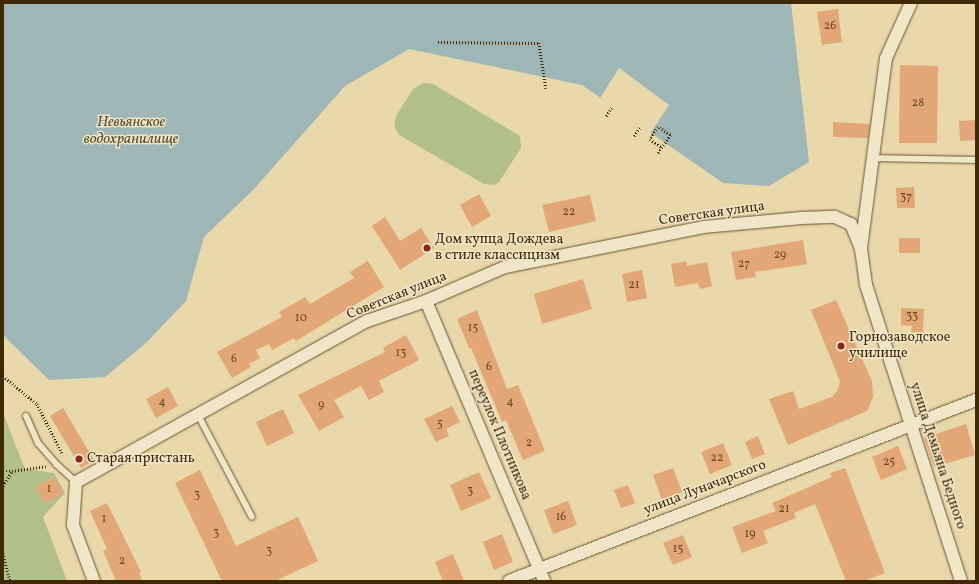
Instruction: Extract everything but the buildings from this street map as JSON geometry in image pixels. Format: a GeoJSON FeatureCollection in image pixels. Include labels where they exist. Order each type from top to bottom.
{"type":"FeatureCollection","features":[{"type":"Feature","properties":{"kind":"street"},"geometry":{"type":"LineString","coordinates":[[861,249],[886,58],[911,3]]}},
{"type":"Feature","properties":{"kind":"street","name":"Советская улица"},"geometry":{"type":"LineString","coordinates":[[76,482],[367,321],[426,301],[505,267],[703,227],[802,218],[835,218],[851,224],[861,249]]}},
{"type":"Feature","properties":{"kind":"street","name":"улица Демьяна Бедного"},"geometry":{"type":"LineString","coordinates":[[861,249],[866,285],[912,423],[961,581]]}},
{"type":"Feature","properties":{"kind":"street","name":"переулок Плотникова"},"geometry":{"type":"LineString","coordinates":[[426,301],[544,581]]}},
{"type":"Feature","properties":{"kind":"street","name":"улица Луначарского"},"geometry":{"type":"LineString","coordinates":[[509,581],[912,423],[976,400]]}},
{"type":"Feature","properties":{"kind":"street"},"geometry":{"type":"LineString","coordinates":[[76,482],[73,525],[94,581]]}},
{"type":"Feature","properties":{"kind":"lane"},"geometry":{"type":"LineString","coordinates":[[874,158],[976,160]]}},
{"type":"Feature","properties":{"kind":"lane"},"geometry":{"type":"LineString","coordinates":[[198,415],[252,517]]}},
{"type":"Feature","properties":{"kind":"lane"},"geometry":{"type":"LineString","coordinates":[[26,416],[38,443],[56,464],[76,482]]}},
{"type":"Feature","properties":{"kind":"path"},"geometry":{"type":"LineString","coordinates":[[438,42],[540,43],[546,88]]}},
{"type":"Feature","properties":{"kind":"path"},"geometry":{"type":"LineString","coordinates":[[606,116],[612,107]]}},
{"type":"Feature","properties":{"kind":"path"},"geometry":{"type":"LineString","coordinates":[[634,136],[640,127]]}},
{"type":"Feature","properties":{"kind":"path"},"geometry":{"type":"LineString","coordinates":[[658,154],[661,147],[670,135],[658,127],[650,139],[661,147]]}},
{"type":"Feature","properties":{"kind":"path"},"geometry":{"type":"LineString","coordinates":[[3,376],[37,404],[65,461]]}},
{"type":"Feature","properties":{"kind":"path"},"geometry":{"type":"LineString","coordinates":[[3,470],[12,471],[56,464]]}},
{"type":"Feature","properties":{"kind":"path"},"geometry":{"type":"LineString","coordinates":[[3,486],[12,471]]}},
{"type":"Feature","properties":{"kind":"path"},"geometry":{"type":"LineString","coordinates":[[3,553],[10,581]]}},
{"type":"Feature","properties":{"kind":"green space"},"geometry":{"type":"Polygon","coordinates":[[[423,83],[433,84],[520,136],[521,148],[499,182],[494,185],[484,184],[399,135],[394,126],[396,116],[413,89],[423,83]]]}},
{"type":"Feature","properties":{"kind":"green space"},"geometry":{"type":"Polygon","coordinates":[[[3,413],[25,469],[54,473],[65,493],[43,517],[67,581],[3,581],[3,413]]]}},
{"type":"Feature","properties":{"kind":"water","name":"Невьянское водохранилище"},"geometry":{"type":"Polygon","coordinates":[[[3,3],[791,3],[809,162],[769,186],[723,183],[582,85],[409,49],[345,86],[254,189],[204,237],[186,301],[147,342],[105,377],[49,380],[3,335],[3,3]]]}},
{"type":"Feature","properties":{"kind":"pier"},"geometry":{"type":"Polygon","coordinates":[[[619,68],[669,105],[650,134],[600,98],[619,68]]]}},
{"type":"Feature","properties":{"kind":"place","name":"Дом купца Дождева в стиле классицизм"},"geometry":{"type":"Point","coordinates":[427,248]}},
{"type":"Feature","properties":{"kind":"place","name":"Горнозаводское училище"},"geometry":{"type":"Point","coordinates":[841,346]}},
{"type":"Feature","properties":{"kind":"place","name":"Старая пристань"},"geometry":{"type":"Point","coordinates":[79,459]}}]}
